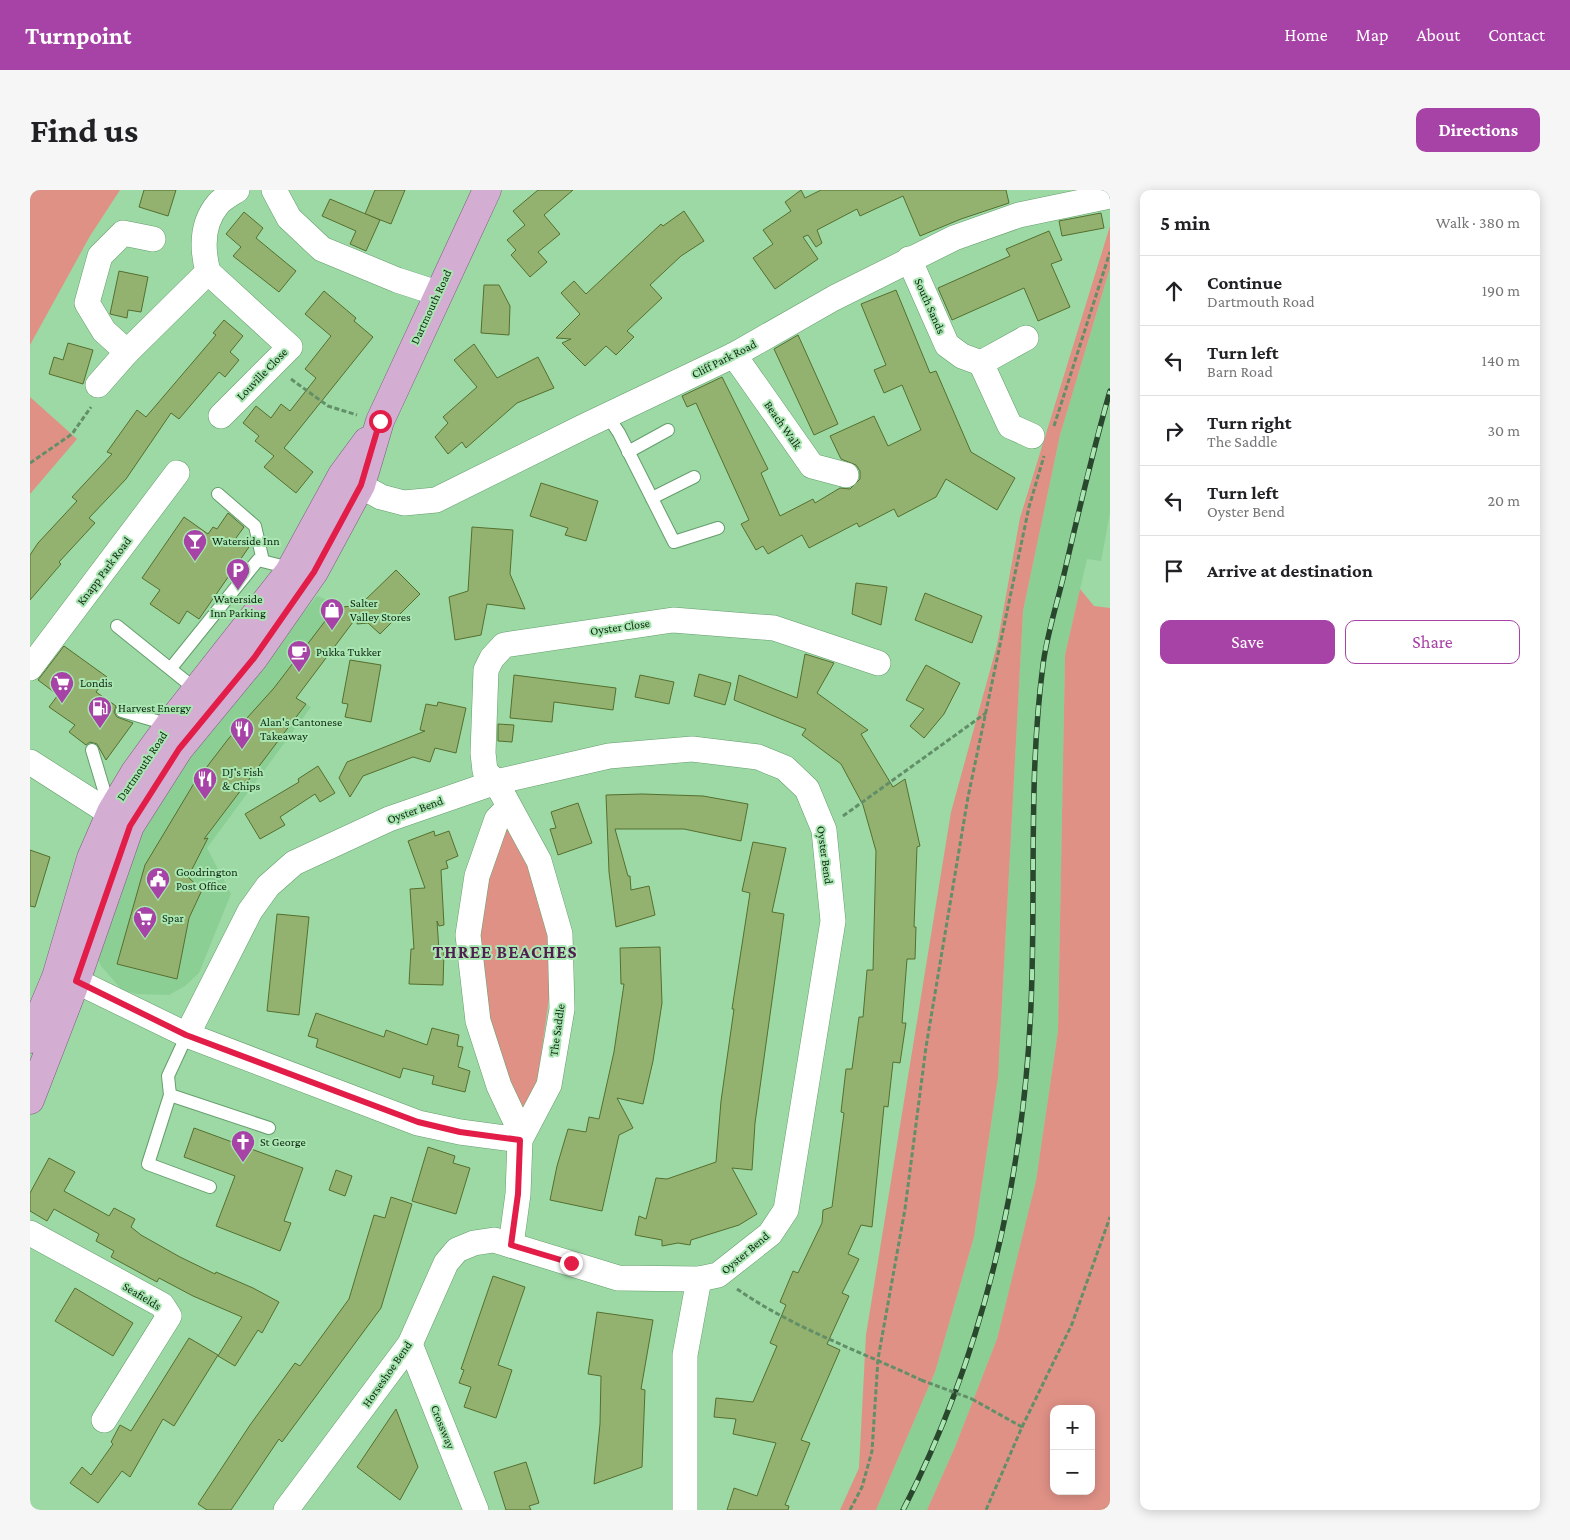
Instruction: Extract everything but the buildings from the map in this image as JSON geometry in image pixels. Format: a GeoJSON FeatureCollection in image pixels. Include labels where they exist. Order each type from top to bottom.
{"type":"FeatureCollection","features":[{"type":"Feature","properties":{"kind":"main road","name":"Dartmouth Road"},"geometry":{"type":"LineString","coordinates":[[121,819],[135,772],[170,724],[207,698],[288,611],[297,579],[352,480],[486,190]]}},
{"type":"Feature","properties":{"kind":"main road","name":"Dartmouth Road"},"geometry":{"type":"LineString","coordinates":[[30,1100],[66,979],[91,858],[179,749],[207,698]]}},
{"type":"Feature","properties":{"kind":"main road","name":"Dartmouth Road"},"geometry":{"type":"LineString","coordinates":[[30,1039],[66,979]]}},
{"type":"Feature","properties":{"kind":"street"},"geometry":{"type":"LineString","coordinates":[[98,385],[127,352],[208,272],[202,252],[205,228],[218,204],[237,190]]}},
{"type":"Feature","properties":{"kind":"street"},"geometry":{"type":"LineString","coordinates":[[274,190],[289,218],[322,249],[397,280],[437,293]]}},
{"type":"Feature","properties":{"kind":"street","name":"Cliff Park Road"},"geometry":{"type":"LineString","coordinates":[[352,480],[381,497],[404,503],[436,500],[607,415],[734,355],[834,298],[954,238],[1019,215],[1110,196]]}},
{"type":"Feature","properties":{"kind":"street"},"geometry":{"type":"LineString","coordinates":[[127,352],[104,331],[87,303],[100,256],[123,233],[153,239]]}},
{"type":"Feature","properties":{"kind":"street","name":"South Sands"},"geometry":{"type":"LineString","coordinates":[[909,259],[947,345],[962,356],[981,363]]}},
{"type":"Feature","properties":{"kind":"street","name":"Louville Close"},"geometry":{"type":"LineString","coordinates":[[208,272],[290,347],[221,416]]}},
{"type":"Feature","properties":{"kind":"street"},"geometry":{"type":"LineString","coordinates":[[1026,338],[981,363],[1010,426],[1043,440]]}},
{"type":"Feature","properties":{"kind":"street","name":"Beach Walk"},"geometry":{"type":"LineString","coordinates":[[734,355],[812,466],[846,475]]}},
{"type":"Feature","properties":{"kind":"street","name":"Knapp Park Road"},"geometry":{"type":"LineString","coordinates":[[30,668],[177,473]]}},
{"type":"Feature","properties":{"kind":"street","name":"Oyster Close"},"geometry":{"type":"LineString","coordinates":[[496,782],[486,771],[483,753],[486,670],[492,658],[504,645],[673,620],[774,628],[878,663]]}},
{"type":"Feature","properties":{"kind":"street","name":"Oyster Bend"},"geometry":{"type":"LineString","coordinates":[[186,1035],[250,911],[268,886],[294,863],[389,820],[496,782],[609,756],[692,749],[758,757],[785,768],[807,789],[824,830],[833,921],[786,1210],[770,1234],[709,1277]]}},
{"type":"Feature","properties":{"kind":"street"},"geometry":{"type":"LineString","coordinates":[[30,762],[121,819]]}},
{"type":"Feature","properties":{"kind":"street","name":"The Saddle"},"geometry":{"type":"LineString","coordinates":[[496,782],[539,861],[560,934],[562,1009],[549,1086],[521,1137],[518,1194],[511,1245]]}},
{"type":"Feature","properties":{"kind":"street","name":"The Saddle"},"geometry":{"type":"LineString","coordinates":[[509,808],[497,819],[477,876],[468,935],[478,1021],[498,1086],[521,1137]]}},
{"type":"Feature","properties":{"kind":"street"},"geometry":{"type":"LineString","coordinates":[[66,979],[186,1035],[418,1122],[460,1132],[521,1137]]}},
{"type":"Feature","properties":{"kind":"street","name":"Seafields"},"geometry":{"type":"LineString","coordinates":[[30,1234],[162,1305],[169,1316],[104,1420]]}},
{"type":"Feature","properties":{"kind":"street","name":"Horseshoe Bend"},"geometry":{"type":"LineString","coordinates":[[286,1510],[410,1344],[446,1263],[457,1250],[474,1243],[494,1240],[511,1245]]}},
{"type":"Feature","properties":{"kind":"street"},"geometry":{"type":"LineString","coordinates":[[511,1245],[618,1278],[709,1277],[685,1355],[684,1510]]}},
{"type":"Feature","properties":{"kind":"street","name":"Crossway"},"geometry":{"type":"LineString","coordinates":[[410,1344],[476,1510]]}},
{"type":"Feature","properties":{"kind":"lane"},"geometry":{"type":"LineString","coordinates":[[607,415],[674,542],[718,528]]}},
{"type":"Feature","properties":{"kind":"lane"},"geometry":{"type":"LineString","coordinates":[[628,452],[668,430]]}},
{"type":"Feature","properties":{"kind":"lane"},"geometry":{"type":"LineString","coordinates":[[652,498],[694,477]]}},
{"type":"Feature","properties":{"kind":"lane"},"geometry":{"type":"LineString","coordinates":[[218,494],[255,526],[263,561]]}},
{"type":"Feature","properties":{"kind":"lane"},"geometry":{"type":"LineString","coordinates":[[171,668],[258,560],[278,565],[297,579]]}},
{"type":"Feature","properties":{"kind":"lane"},"geometry":{"type":"LineString","coordinates":[[117,626],[207,698]]}},
{"type":"Feature","properties":{"kind":"lane"},"geometry":{"type":"LineString","coordinates":[[122,711],[170,724]]}},
{"type":"Feature","properties":{"kind":"lane"},"geometry":{"type":"LineString","coordinates":[[92,750],[121,819]]}},
{"type":"Feature","properties":{"kind":"lane"},"geometry":{"type":"LineString","coordinates":[[186,1035],[168,1076],[170,1095],[148,1164],[210,1186]]}},
{"type":"Feature","properties":{"kind":"lane"},"geometry":{"type":"LineString","coordinates":[[170,1095],[269,1128]]}},
{"type":"Feature","properties":{"kind":"path"},"geometry":{"type":"LineString","coordinates":[[850,1510],[862,1487],[872,1451],[878,1359],[904,1218],[926,1048],[966,806],[1043,440],[1110,252]]}},
{"type":"Feature","properties":{"kind":"path"},"geometry":{"type":"LineString","coordinates":[[272,365],[328,406]]}},
{"type":"Feature","properties":{"kind":"path"},"geometry":{"type":"LineString","coordinates":[[30,463],[72,434],[89,412],[98,385]]}},
{"type":"Feature","properties":{"kind":"path"},"geometry":{"type":"LineString","coordinates":[[824,830],[986,712]]}},
{"type":"Feature","properties":{"kind":"path"},"geometry":{"type":"LineString","coordinates":[[986,1510],[1022,1427],[1072,1324],[1110,1217]]}},
{"type":"Feature","properties":{"kind":"path"},"geometry":{"type":"LineString","coordinates":[[709,1277],[921,1380],[972,1399],[1022,1427]]}},
{"type":"Feature","properties":{"kind":"shaded area"},"geometry":{"type":"Polygon","coordinates":[[[30,190],[120,190],[90,236],[30,345],[30,190]]]}},
{"type":"Feature","properties":{"kind":"shaded area"},"geometry":{"type":"Polygon","coordinates":[[[1110,226],[1110,268],[1060,435],[1023,611],[998,1078],[974,1237],[935,1372],[876,1510],[840,1510],[859,1468],[866,1335],[951,812],[997,645],[1020,518],[1110,226]]]}},
{"type":"Feature","properties":{"kind":"shaded area"},"geometry":{"type":"Polygon","coordinates":[[[1110,268],[1110,513],[1101,561],[1087,559],[1065,655],[1058,1031],[1036,1182],[997,1339],[955,1447],[927,1510],[876,1510],[935,1372],[974,1237],[998,1078],[1023,611],[1060,435],[1110,268]]]}},
{"type":"Feature","properties":{"kind":"shaded area"},"geometry":{"type":"Polygon","coordinates":[[[30,397],[77,439],[30,494],[30,397]]]}},
{"type":"Feature","properties":{"kind":"shaded area"},"geometry":{"type":"Polygon","coordinates":[[[1080,589],[1094,606],[1110,608],[1110,1510],[927,1510],[955,1447],[997,1339],[1036,1181],[1058,1031],[1065,655],[1080,589]]]}},
{"type":"Feature","properties":{"kind":"shaded area"},"geometry":{"type":"Polygon","coordinates":[[[317,596],[341,605],[344,626],[296,698],[311,707],[207,848],[231,894],[199,973],[185,986],[169,995],[138,994],[122,990],[101,966],[97,956],[116,887],[149,816],[212,725],[317,596]]]}},
{"type":"Feature","properties":{"kind":"shaded area"},"geometry":{"type":"Polygon","coordinates":[[[505,828],[511,830],[534,875],[554,962],[538,1077],[525,1115],[487,1031],[478,943],[487,871],[505,828]]]}},
{"type":"Feature","properties":{"kind":"railway"},"geometry":{"type":"LineString","coordinates":[[903,1510],[931,1451],[956,1390],[977,1328],[1009,1200],[1027,1070],[1031,1005],[1034,792],[1038,707],[1043,665],[1050,629],[1110,391]]}},
{"type":"Feature","properties":{"kind":"place","name":"Waterside Inn"},"geometry":{"type":"Point","coordinates":[195,562]}},
{"type":"Feature","properties":{"kind":"place","name":"Waterside Inn Parking"},"geometry":{"type":"Point","coordinates":[238,591]}},
{"type":"Feature","properties":{"kind":"place","name":"Salter Valley Stores"},"geometry":{"type":"Point","coordinates":[332,631]}},
{"type":"Feature","properties":{"kind":"place","name":"Pukka Tukker"},"geometry":{"type":"Point","coordinates":[299,673]}},
{"type":"Feature","properties":{"kind":"place","name":"Londis"},"geometry":{"type":"Point","coordinates":[62,704]}},
{"type":"Feature","properties":{"kind":"place","name":"Harvest Energy"},"geometry":{"type":"Point","coordinates":[100,729]}},
{"type":"Feature","properties":{"kind":"place","name":"Alan's Cantonese Takeaway"},"geometry":{"type":"Point","coordinates":[242,750]}},
{"type":"Feature","properties":{"kind":"place","name":"DJ's Fish & Chips"},"geometry":{"type":"Point","coordinates":[205,800]}},
{"type":"Feature","properties":{"kind":"place","name":"Goodrington Post Office"},"geometry":{"type":"Point","coordinates":[158,900]}},
{"type":"Feature","properties":{"kind":"place","name":"Spar"},"geometry":{"type":"Point","coordinates":[145,939]}},
{"type":"Feature","properties":{"kind":"place","name":"St George"},"geometry":{"type":"Point","coordinates":[243,1163]}},
{"type":"Feature","properties":{"kind":"district","name":"THREE BEACHES"},"geometry":{"type":"Point","coordinates":[505,952]}},
{"type":"Feature","properties":{"kind":"route"},"geometry":{"type":"LineString","coordinates":[[380,421],[361,485],[314,572],[254,658],[217,706],[179,749],[130,826],[76,981],[99,994],[186,1035],[418,1122],[460,1132],[520,1140],[518,1194],[511,1245],[571,1263]]}}]}
